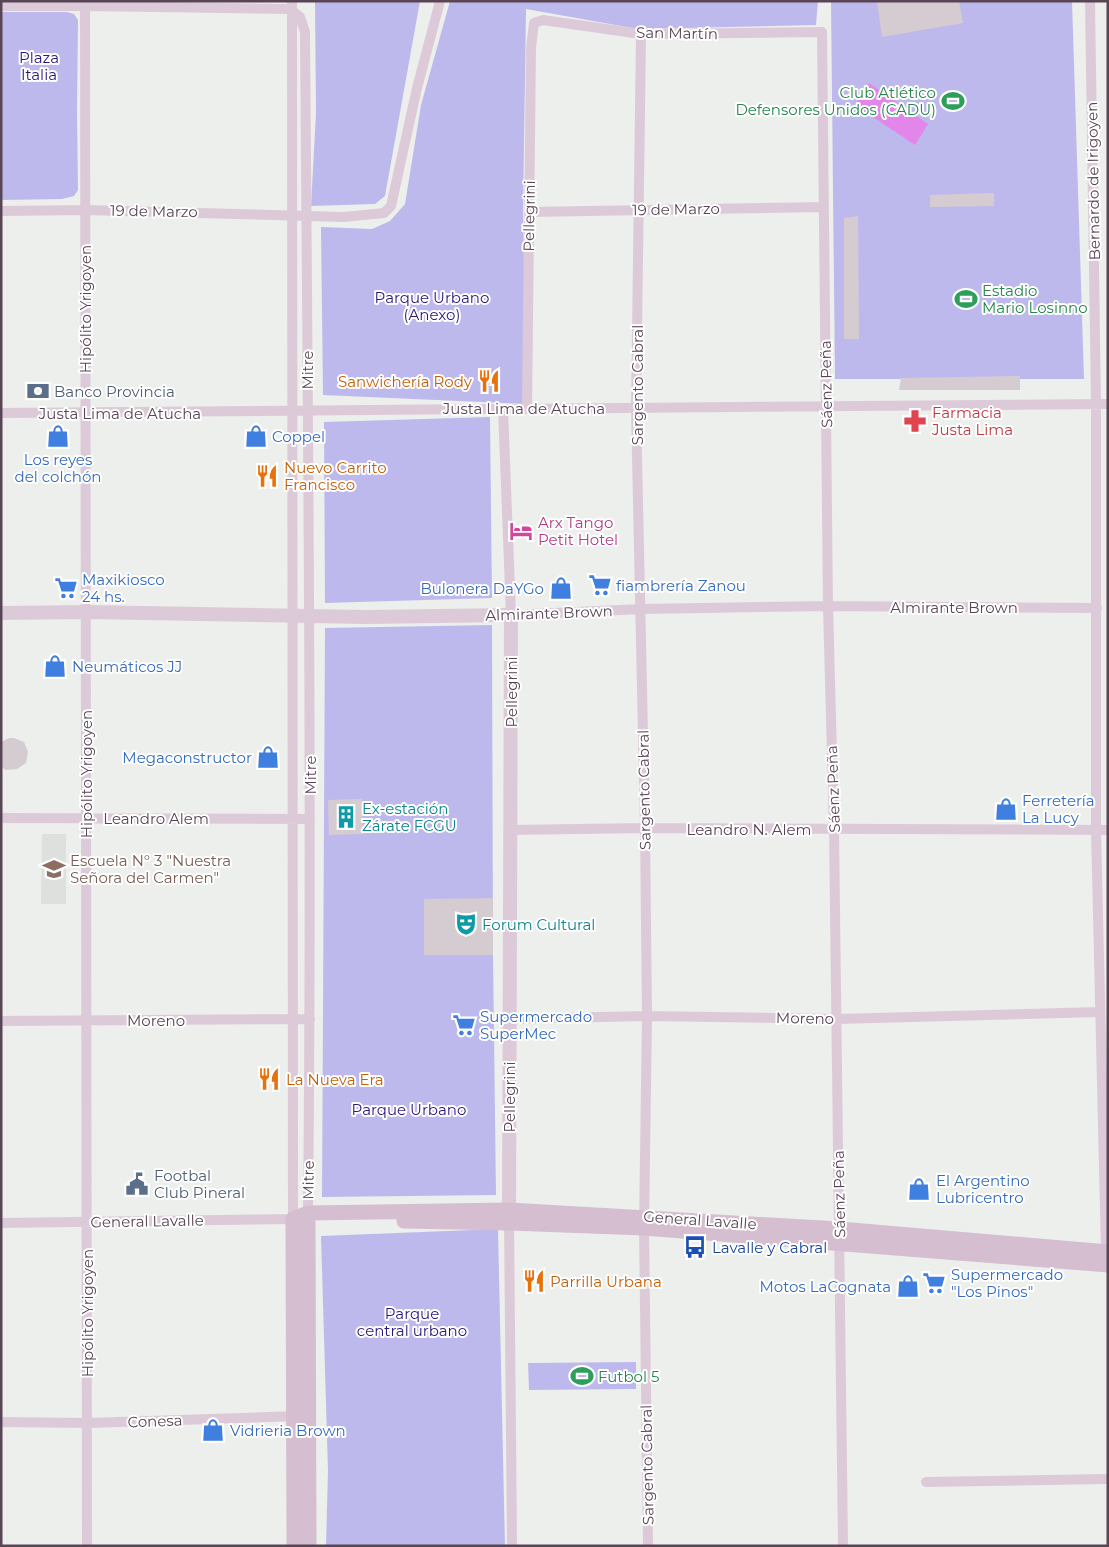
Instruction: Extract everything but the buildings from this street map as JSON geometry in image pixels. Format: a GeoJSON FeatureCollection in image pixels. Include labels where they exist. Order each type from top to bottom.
{"type":"FeatureCollection","features":[{"type":"Feature","properties":{"kind":"main road","name":"General Lavalle"},"geometry":{"type":"LineString","coordinates":[[293,1219],[509,1216],[645,1222],[1107,1257]]}},
{"type":"Feature","properties":{"kind":"main road","name":"Mitre"},"geometry":{"type":"LineString","coordinates":[[294,1546],[308,1218]]}},
{"type":"Feature","properties":{"kind":"main road","name":"Mitre"},"geometry":{"type":"LineString","coordinates":[[293,1219],[301,1417],[309,1546]]}},
{"type":"Feature","properties":{"kind":"street","name":"19 de Marzo"},"geometry":{"type":"LineString","coordinates":[[1,211],[85,210],[344,216],[384,213],[392,206],[416,88],[440,1]]}},
{"type":"Feature","properties":{"kind":"street","name":"Bernardo de Irigoyen"},"geometry":{"type":"LineString","coordinates":[[1090,1],[1096,404],[1096,830],[1107,1257]]}},
{"type":"Feature","properties":{"kind":"street"},"geometry":{"type":"LineString","coordinates":[[1,6],[84,3],[291,5]]}},
{"type":"Feature","properties":{"kind":"street","name":"Hipólito Yrigoyen"},"geometry":{"type":"LineString","coordinates":[[84,3],[88,1546]]}},
{"type":"Feature","properties":{"kind":"street","name":"Mitre"},"geometry":{"type":"LineString","coordinates":[[291,5],[300,17],[305,32],[310,819],[308,1218]]}},
{"type":"Feature","properties":{"kind":"street","name":"Mitre"},"geometry":{"type":"LineString","coordinates":[[291,5],[294,819],[293,1219]]}},
{"type":"Feature","properties":{"kind":"street","name":"San Martín"},"geometry":{"type":"LineString","coordinates":[[534,23],[543,20],[641,34],[822,32]]}},
{"type":"Feature","properties":{"kind":"street","name":"Pellegrini"},"geometry":{"type":"LineString","coordinates":[[527,408],[531,48],[534,23]]}},
{"type":"Feature","properties":{"kind":"street","name":"Sáenz Peña"},"geometry":{"type":"LineString","coordinates":[[822,32],[828,606],[834,830],[843,1546]]}},
{"type":"Feature","properties":{"kind":"street","name":"Sargento Cabral"},"geometry":{"type":"LineString","coordinates":[[641,34],[636,409],[645,828],[645,1222],[648,1546]]}},
{"type":"Feature","properties":{"kind":"street","name":"19 de Marzo"},"geometry":{"type":"LineString","coordinates":[[529,212],[823,207]]}},
{"type":"Feature","properties":{"kind":"street","name":"Justa Lima de Atucha"},"geometry":{"type":"LineString","coordinates":[[1,413],[1108,404]]}},
{"type":"Feature","properties":{"kind":"street","name":"Pellegrini"},"geometry":{"type":"LineString","coordinates":[[503,408],[511,615],[509,1216],[512,1546]]}},
{"type":"Feature","properties":{"kind":"street","name":"Almirante Brown"},"geometry":{"type":"LineString","coordinates":[[1,613],[85,612],[418,617],[641,609],[828,606],[1097,608]]}},
{"type":"Feature","properties":{"kind":"street","name":"Leandro Alem"},"geometry":{"type":"LineString","coordinates":[[1,818],[310,819]]}},
{"type":"Feature","properties":{"kind":"street","name":"Leandro N. Alem"},"geometry":{"type":"LineString","coordinates":[[511,830],[645,828],[1108,830]]}},
{"type":"Feature","properties":{"kind":"street","name":"Moreno"},"geometry":{"type":"LineString","coordinates":[[509,1019],[646,1016],[836,1019],[1100,1012]]}},
{"type":"Feature","properties":{"kind":"street","name":"Moreno"},"geometry":{"type":"LineString","coordinates":[[1,1020],[310,1019]]}},
{"type":"Feature","properties":{"kind":"street","name":"General Lavalle"},"geometry":{"type":"LineString","coordinates":[[1,1223],[293,1219]]}},
{"type":"Feature","properties":{"kind":"street","name":"Conesa"},"geometry":{"type":"LineString","coordinates":[[1,1422],[88,1423],[301,1417]]}},
{"type":"Feature","properties":{"kind":"street"},"geometry":{"type":"LineString","coordinates":[[926,1482],[1108,1479]]}},
{"type":"Feature","properties":{"kind":"shaded area"},"geometry":{"type":"Polygon","coordinates":[[[869,83],[928,124],[915,145],[855,105],[869,83]]]}},
{"type":"Feature","properties":{"kind":"shaded area","name":"Escuela N° 3 \"Nuestra Señora del Carmen\""},"geometry":{"type":"Polygon","coordinates":[[[42,834],[66,834],[66,904],[41,904],[42,834]]]}},
{"type":"Feature","properties":{"kind":"green space"},"geometry":{"type":"Polygon","coordinates":[[[315,1],[420,1],[385,196],[375,204],[311,206],[316,113],[315,1]]]}},
{"type":"Feature","properties":{"kind":"green space","name":"Parque Urbano (Anexo)"},"geometry":{"type":"Polygon","coordinates":[[[450,1],[818,1],[816,25],[638,29],[526,9],[523,211],[527,404],[323,395],[321,227],[372,229],[390,221],[405,204],[421,105],[450,1]]]}},
{"type":"Feature","properties":{"kind":"green space","name":"Club Atlético Defensores Unidos (CADU)"},"geometry":{"type":"Polygon","coordinates":[[[831,1],[1072,1],[1084,379],[835,379],[831,1]]]}},
{"type":"Feature","properties":{"kind":"green space","name":"Plaza Italia"},"geometry":{"type":"Polygon","coordinates":[[[1,12],[67,12],[74,14],[78,20],[78,190],[74,196],[62,199],[1,200],[1,12]]]}},
{"type":"Feature","properties":{"kind":"green space"},"geometry":{"type":"Polygon","coordinates":[[[490,417],[492,598],[325,603],[324,422],[490,417]]]}},
{"type":"Feature","properties":{"kind":"green space","name":"Parque Urbano"},"geometry":{"type":"Polygon","coordinates":[[[492,625],[496,1195],[322,1197],[325,628],[492,625]]]}},
{"type":"Feature","properties":{"kind":"green space","name":"Parque central urbano"},"geometry":{"type":"Polygon","coordinates":[[[498,1229],[505,1546],[326,1546],[328,1471],[321,1236],[498,1229]]]}},
{"type":"Feature","properties":{"kind":"green space","name":"Futbol 5"},"geometry":{"type":"Polygon","coordinates":[[[636,1362],[636,1389],[529,1390],[528,1363],[636,1362]]]}},
{"type":"Feature","properties":{"kind":"place","name":"Club Atlético Defensores Unidos (CADU)"},"geometry":{"type":"Point","coordinates":[953,101]}},
{"type":"Feature","properties":{"kind":"place","name":"Estadio Mario Losinno"},"geometry":{"type":"Point","coordinates":[966,299]}},
{"type":"Feature","properties":{"kind":"place","name":"Sanwichería Rody"},"geometry":{"type":"Point","coordinates":[489,381]}},
{"type":"Feature","properties":{"kind":"place","name":"Banco Provincia"},"geometry":{"type":"Point","coordinates":[38,391]}},
{"type":"Feature","properties":{"kind":"place","name":"Farmacia Justa Lima"},"geometry":{"type":"Point","coordinates":[915,421]}},
{"type":"Feature","properties":{"kind":"place","name":"Los reyes del colchón"},"geometry":{"type":"Point","coordinates":[58,436]}},
{"type":"Feature","properties":{"kind":"place","name":"Coppel"},"geometry":{"type":"Point","coordinates":[256,436]}},
{"type":"Feature","properties":{"kind":"place","name":"Nuevo Carrito Francisco"},"geometry":{"type":"Point","coordinates":[267,476]}},
{"type":"Feature","properties":{"kind":"place","name":"Arx Tango Petit Hotel"},"geometry":{"type":"Point","coordinates":[521,531]}},
{"type":"Feature","properties":{"kind":"place","name":"fiambrería Zanou"},"geometry":{"type":"Point","coordinates":[600,585]}},
{"type":"Feature","properties":{"kind":"place","name":"Maxikiosco 24 hs."},"geometry":{"type":"Point","coordinates":[66,588]}},
{"type":"Feature","properties":{"kind":"place","name":"Bulonera DaYGo"},"geometry":{"type":"Point","coordinates":[561,588]}},
{"type":"Feature","properties":{"kind":"place","name":"Neumáticos JJ"},"geometry":{"type":"Point","coordinates":[55,666]}},
{"type":"Feature","properties":{"kind":"place","name":"Megaconstructor"},"geometry":{"type":"Point","coordinates":[268,757]}},
{"type":"Feature","properties":{"kind":"place","name":"Ferretería La Lucy"},"geometry":{"type":"Point","coordinates":[1006,809]}},
{"type":"Feature","properties":{"kind":"place","name":"Ex-estación Zárate FCGU"},"geometry":{"type":"Point","coordinates":[346,817]}},
{"type":"Feature","properties":{"kind":"place","name":"Escuela N° 3 \"Nuestra Señora del Carmen\""},"geometry":{"type":"Point","coordinates":[54,869]}},
{"type":"Feature","properties":{"kind":"place","name":"Forum Cultural"},"geometry":{"type":"Point","coordinates":[466,924]}},
{"type":"Feature","properties":{"kind":"place","name":"Supermercado SuperMec"},"geometry":{"type":"Point","coordinates":[464,1025]}},
{"type":"Feature","properties":{"kind":"place","name":"La Nueva Era"},"geometry":{"type":"Point","coordinates":[269,1079]}},
{"type":"Feature","properties":{"kind":"place","name":"Footbal Club Pineral"},"geometry":{"type":"Point","coordinates":[137,1184]}},
{"type":"Feature","properties":{"kind":"place","name":"El Argentino Lubricentro"},"geometry":{"type":"Point","coordinates":[919,1189]}},
{"type":"Feature","properties":{"kind":"place","name":"Lavalle y Cabral"},"geometry":{"type":"Point","coordinates":[695,1247]}},
{"type":"Feature","properties":{"kind":"place","name":"Parrilla Urbana"},"geometry":{"type":"Point","coordinates":[534,1281]}},
{"type":"Feature","properties":{"kind":"place","name":"Supermercado \"Los Pinos\""},"geometry":{"type":"Point","coordinates":[934,1283]}},
{"type":"Feature","properties":{"kind":"place","name":"Motos LaCognata"},"geometry":{"type":"Point","coordinates":[908,1286]}},
{"type":"Feature","properties":{"kind":"place","name":"Futbol 5"},"geometry":{"type":"Point","coordinates":[582,1376]}},
{"type":"Feature","properties":{"kind":"place","name":"Vidrieria Brown"},"geometry":{"type":"Point","coordinates":[213,1430]}}]}
